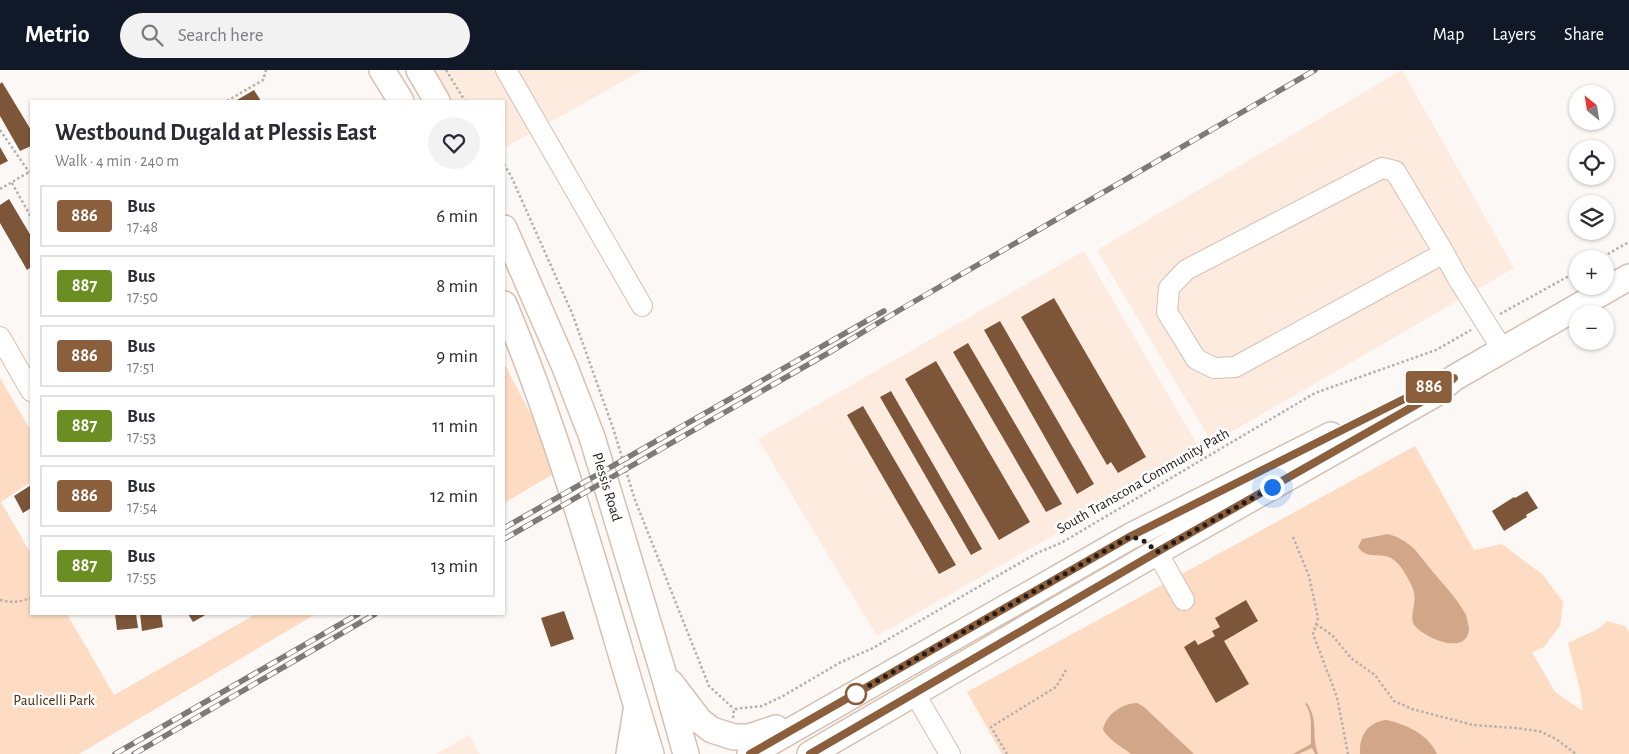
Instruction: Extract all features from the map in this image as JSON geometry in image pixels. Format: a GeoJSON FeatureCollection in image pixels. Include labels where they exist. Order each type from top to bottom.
{"type":"FeatureCollection","features":[{"type":"Feature","properties":{"kind":"main road"},"geometry":{"type":"LineString","coordinates":[[382,70],[399,100]]}},
{"type":"Feature","properties":{"kind":"main road"},"geometry":{"type":"LineString","coordinates":[[419,70],[436,100]]}},
{"type":"Feature","properties":{"kind":"main road","name":"Plessis Road"},"geometry":{"type":"LineString","coordinates":[[505,230],[564,365],[592,437],[686,754]]}},
{"type":"Feature","properties":{"kind":"main road"},"geometry":{"type":"LineString","coordinates":[[810,754],[1157,552],[1435,394],[1454,378],[1502,349],[1629,277]]}},
{"type":"Feature","properties":{"kind":"main road"},"geometry":{"type":"LineString","coordinates":[[505,306],[548,421],[587,540],[651,754]]}},
{"type":"Feature","properties":{"kind":"main road"},"geometry":{"type":"LineString","coordinates":[[750,754],[1131,536],[1430,386],[1454,378]]}},
{"type":"Feature","properties":{"kind":"main road"},"geometry":{"type":"LineString","coordinates":[[1131,536],[1146,542],[1157,552]]}},
{"type":"Feature","properties":{"kind":"main road"},"geometry":{"type":"LineString","coordinates":[[901,667],[915,694]]}},
{"type":"Feature","properties":{"kind":"main road"},"geometry":{"type":"LineString","coordinates":[[663,672],[700,721],[712,730],[734,737],[749,737],[817,716]]}},
{"type":"Feature","properties":{"kind":"main road"},"geometry":{"type":"LineString","coordinates":[[629,754],[636,706]]}},
{"type":"Feature","properties":{"kind":"street"},"geometry":{"type":"LineString","coordinates":[[506,70],[642,306]]}},
{"type":"Feature","properties":{"kind":"street"},"geometry":{"type":"LineString","coordinates":[[1444,253],[1235,367],[1214,368],[1196,359],[1167,312],[1169,288],[1186,270],[1382,168],[1395,171],[1502,349]]}},
{"type":"Feature","properties":{"kind":"street"},"geometry":{"type":"LineString","coordinates":[[0,337],[30,389]]}},
{"type":"Feature","properties":{"kind":"street"},"geometry":{"type":"LineString","coordinates":[[1157,552],[1184,600]]}},
{"type":"Feature","properties":{"kind":"street"},"geometry":{"type":"LineString","coordinates":[[915,694],[950,754]]}},
{"type":"Feature","properties":{"kind":"path"},"geometry":{"type":"LineString","coordinates":[[229,100],[263,80],[266,70]]}},
{"type":"Feature","properties":{"kind":"path"},"geometry":{"type":"LineString","coordinates":[[446,70],[464,100]]}},
{"type":"Feature","properties":{"kind":"path"},"geometry":{"type":"LineString","coordinates":[[0,190],[30,172],[1,132]]}},
{"type":"Feature","properties":{"kind":"path"},"geometry":{"type":"LineString","coordinates":[[505,166],[572,313],[614,428],[635,500],[710,686],[734,709],[733,720]]}},
{"type":"Feature","properties":{"kind":"path"},"geometry":{"type":"LineString","coordinates":[[12,183],[30,215]]}},
{"type":"Feature","properties":{"kind":"path"},"geometry":{"type":"LineString","coordinates":[[1614,250],[1629,242]]}},
{"type":"Feature","properties":{"kind":"path","name":"South Transcona Community Path"},"geometry":{"type":"LineString","coordinates":[[734,709],[762,706],[841,662],[873,648],[1037,553],[1061,543],[1315,393],[1436,350],[1569,276]]}},
{"type":"Feature","properties":{"kind":"path"},"geometry":{"type":"LineString","coordinates":[[1294,537],[1309,576],[1318,618],[1313,634],[1337,697],[1348,754]]}},
{"type":"Feature","properties":{"kind":"path"},"geometry":{"type":"LineString","coordinates":[[0,600],[20,602],[30,598]]}},
{"type":"Feature","properties":{"kind":"path"},"geometry":{"type":"LineString","coordinates":[[1316,624],[1332,635],[1351,658],[1376,675],[1394,701],[1412,709],[1473,725],[1540,732],[1556,739],[1576,754]]}},
{"type":"Feature","properties":{"kind":"path"},"geometry":{"type":"LineString","coordinates":[[1007,754],[991,727],[1056,687],[1067,668]]}},
{"type":"Feature","properties":{"kind":"shaded area"},"geometry":{"type":"Polygon","coordinates":[[[416,70],[643,70],[505,147],[505,100],[434,100],[416,70]]]}},
{"type":"Feature","properties":{"kind":"shaded area"},"geometry":{"type":"Polygon","coordinates":[[[1402,70],[1514,268],[1212,443],[1097,250],[1402,70]]]}},
{"type":"Feature","properties":{"kind":"shaded area"},"geometry":{"type":"Polygon","coordinates":[[[1084,251],[1201,451],[877,636],[758,439],[1084,251]]]}},
{"type":"Feature","properties":{"kind":"shaded area"},"geometry":{"type":"Polygon","coordinates":[[[1388,534],[1414,548],[1449,590],[1462,609],[1466,615],[1469,630],[1466,638],[1461,642],[1445,642],[1420,631],[1412,619],[1414,593],[1402,569],[1389,557],[1368,554],[1358,547],[1362,539],[1388,534]]]}},
{"type":"Feature","properties":{"kind":"shaded area"},"geometry":{"type":"Polygon","coordinates":[[[1137,703],[1144,707],[1194,754],[1131,754],[1112,740],[1103,730],[1107,719],[1126,705],[1137,703]]]}},
{"type":"Feature","properties":{"kind":"shaded area"},"geometry":{"type":"Polygon","coordinates":[[[1307,703],[1313,716],[1318,754],[1315,754],[1312,748],[1298,754],[1293,754],[1311,744],[1311,718],[1305,704],[1307,703]]]}},
{"type":"Feature","properties":{"kind":"shaded area"},"geometry":{"type":"Polygon","coordinates":[[[1386,720],[1416,731],[1428,741],[1437,754],[1360,754],[1361,742],[1365,731],[1379,721],[1386,720]]]}},
{"type":"Feature","properties":{"kind":"shaded area"},"geometry":{"type":"Polygon","coordinates":[[[469,735],[480,754],[436,754],[469,735]]]}},
{"type":"Feature","properties":{"kind":"green space"},"geometry":{"type":"Polygon","coordinates":[[[505,365],[560,470],[505,502],[505,365]]]}},
{"type":"Feature","properties":{"kind":"green space","name":"Paulicelli Park"},"geometry":{"type":"Polygon","coordinates":[[[0,378],[30,429],[30,483],[1,502],[30,552],[30,615],[68,615],[114,695],[254,615],[314,615],[79,754],[0,754],[0,378]]]}},
{"type":"Feature","properties":{"kind":"green space"},"geometry":{"type":"Polygon","coordinates":[[[1415,446],[1474,550],[1502,544],[1543,575],[1563,602],[1560,626],[1544,647],[1532,652],[1555,692],[1583,711],[1580,690],[1568,643],[1598,629],[1607,621],[1625,626],[1629,632],[1629,754],[1002,754],[967,692],[1415,446]]]}},
{"type":"Feature","properties":{"kind":"building"},"geometry":{"type":"Polygon","coordinates":[[[2,82],[30,128],[30,146],[20,151],[0,116],[0,84],[2,82]]]}},
{"type":"Feature","properties":{"kind":"building"},"geometry":{"type":"Polygon","coordinates":[[[254,90],[260,100],[237,100],[254,90]]]}},
{"type":"Feature","properties":{"kind":"building"},"geometry":{"type":"Polygon","coordinates":[[[0,147],[8,161],[0,165],[0,147]]]}},
{"type":"Feature","properties":{"kind":"building"},"geometry":{"type":"Polygon","coordinates":[[[9,199],[30,234],[30,268],[27,270],[0,223],[0,205],[9,199]]]}},
{"type":"Feature","properties":{"kind":"building"},"geometry":{"type":"Polygon","coordinates":[[[1054,298],[1146,457],[1118,473],[1111,462],[1107,465],[1021,317],[1054,298]]]}},
{"type":"Feature","properties":{"kind":"building"},"geometry":{"type":"Polygon","coordinates":[[[1000,321],[1094,484],[1077,494],[984,330],[1000,321]]]}},
{"type":"Feature","properties":{"kind":"building"},"geometry":{"type":"Polygon","coordinates":[[[968,343],[1062,504],[1046,512],[953,352],[968,343]]]}},
{"type":"Feature","properties":{"kind":"building"},"geometry":{"type":"Polygon","coordinates":[[[936,361],[1030,522],[999,540],[905,379],[936,361]]]}},
{"type":"Feature","properties":{"kind":"building"},"geometry":{"type":"Polygon","coordinates":[[[891,391],[982,549],[971,555],[880,397],[891,391]]]}},
{"type":"Feature","properties":{"kind":"building"},"geometry":{"type":"Polygon","coordinates":[[[863,406],[956,565],[939,574],[847,415],[863,406]]]}},
{"type":"Feature","properties":{"kind":"building"},"geometry":{"type":"Polygon","coordinates":[[[30,486],[30,509],[23,513],[14,496],[30,486]]]}},
{"type":"Feature","properties":{"kind":"building"},"geometry":{"type":"Polygon","coordinates":[[[1527,491],[1538,508],[1504,531],[1492,511],[1527,491]]]}},
{"type":"Feature","properties":{"kind":"building"},"geometry":{"type":"Polygon","coordinates":[[[1246,600],[1258,621],[1224,641],[1249,684],[1216,703],[1184,647],[1195,640],[1198,645],[1215,636],[1212,631],[1220,627],[1215,618],[1246,600]]]}},
{"type":"Feature","properties":{"kind":"building"},"geometry":{"type":"Polygon","coordinates":[[[564,611],[574,639],[551,647],[541,618],[564,611]]]}},
{"type":"Feature","properties":{"kind":"building"},"geometry":{"type":"Polygon","coordinates":[[[115,615],[136,615],[138,628],[117,630],[115,615]]]}},
{"type":"Feature","properties":{"kind":"building"},"geometry":{"type":"Polygon","coordinates":[[[140,615],[161,615],[163,627],[142,631],[140,615]]]}},
{"type":"Feature","properties":{"kind":"building"},"geometry":{"type":"Polygon","coordinates":[[[189,615],[205,615],[193,622],[189,615]]]}},
{"type":"Feature","properties":{"kind":"railway"},"geometry":{"type":"LineString","coordinates":[[505,538],[1315,70]]}},
{"type":"Feature","properties":{"kind":"railway"},"geometry":{"type":"LineString","coordinates":[[505,527],[884,311]]}},
{"type":"Feature","properties":{"kind":"railway"},"geometry":{"type":"LineString","coordinates":[[115,754],[356,615]]}},
{"type":"Feature","properties":{"kind":"railway"},"geometry":{"type":"LineString","coordinates":[[134,754],[373,615]]}},
{"type":"Feature","properties":{"kind":"bus line","name":"886"},"geometry":{"type":"LineString","coordinates":[[750,754],[1131,536],[1430,386],[1454,378],[1435,394],[1157,552],[810,754]]}},
{"type":"Feature","properties":{"kind":"route"},"geometry":{"type":"LineString","coordinates":[[856,694],[851,696],[1131,536],[1146,542],[1157,552],[1272,487]]}}]}
